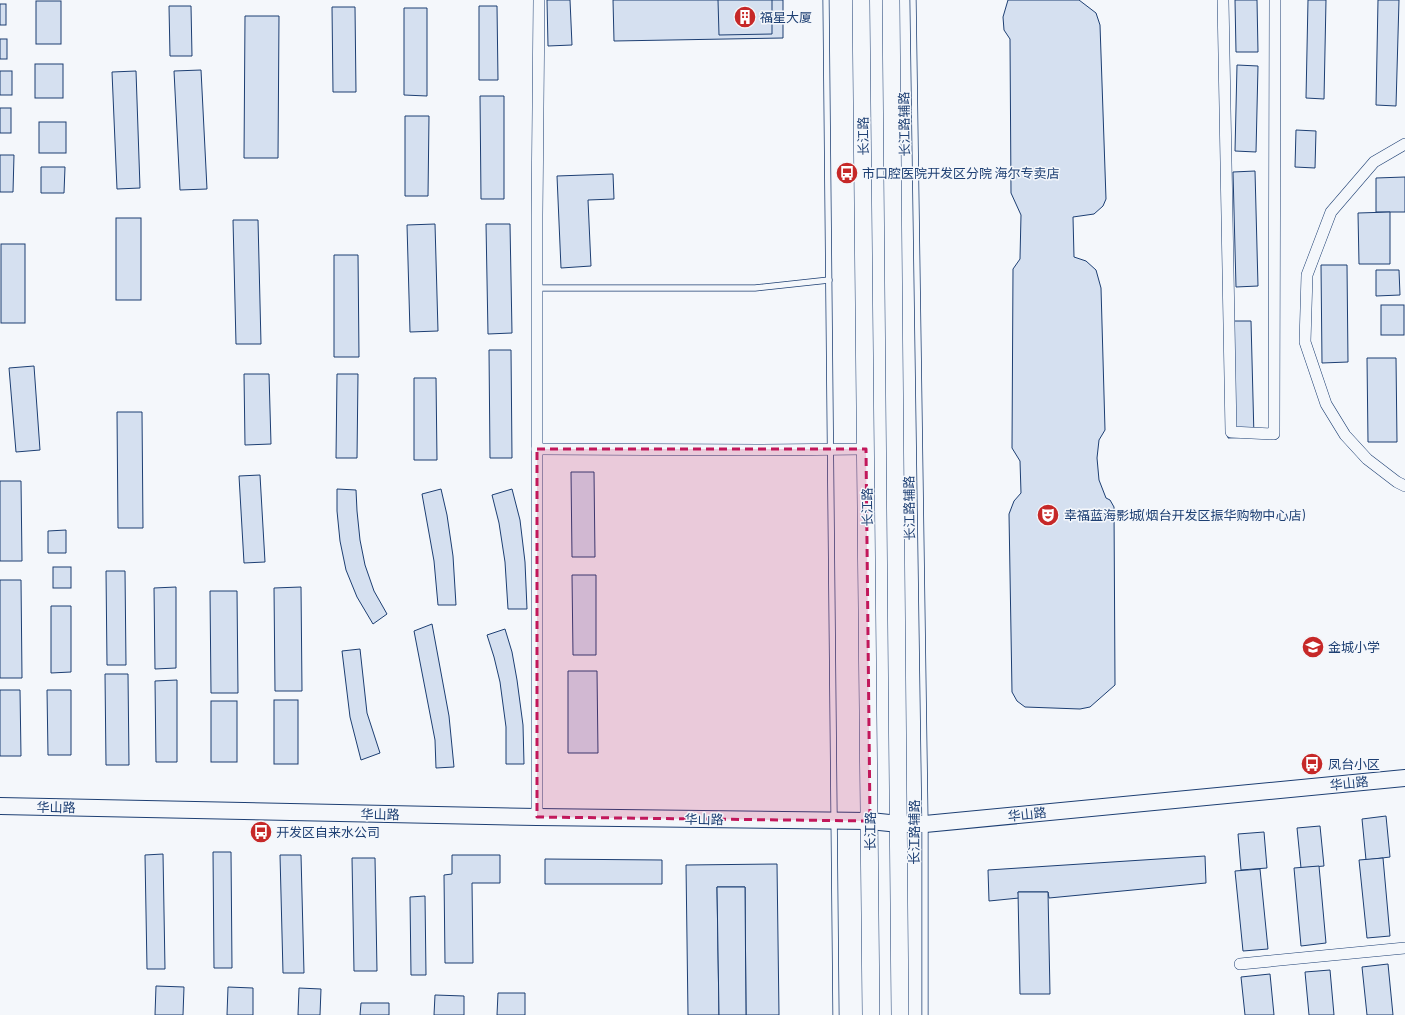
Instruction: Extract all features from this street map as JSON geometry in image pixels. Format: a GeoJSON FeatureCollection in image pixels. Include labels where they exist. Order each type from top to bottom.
{"type":"FeatureCollection","features":[{"type":"Feature","properties":{"kind":"main road","name":"长江路"},"geometry":{"type":"LineString","coordinates":[[861,0],[871,1015]]}},
{"type":"Feature","properties":{"kind":"main road"},"geometry":{"type":"LineString","coordinates":[[891,0],[900,1015]]}},
{"type":"Feature","properties":{"kind":"street"},"geometry":{"type":"LineString","coordinates":[[537,817],[537,288],[539,0]]}},
{"type":"Feature","properties":{"kind":"street"},"geometry":{"type":"LineString","coordinates":[[1223,0],[1231,432],[1274,434],[1275,0]]}},
{"type":"Feature","properties":{"kind":"street"},"geometry":{"type":"LineString","coordinates":[[1405,144],[1374,162],[1331,212],[1307,275],[1305,342],[1326,404],[1345,435],[1368,459],[1397,482],[1405,486]]}},
{"type":"Feature","properties":{"kind":"street"},"geometry":{"type":"LineString","coordinates":[[537,449],[866,449]]}},
{"type":"Feature","properties":{"kind":"street","name":"华山路"},"geometry":{"type":"LineString","coordinates":[[0,806],[537,817],[870,821],[899,824],[925,824],[1405,778]]}},
{"type":"Feature","properties":{"kind":"street"},"geometry":{"type":"LineString","coordinates":[[1240,964],[1405,948]]}},
{"type":"Feature","properties":{"kind":"lane"},"geometry":{"type":"LineString","coordinates":[[826,0],[836,1015]]}},
{"type":"Feature","properties":{"kind":"lane","name":"长江路辅路"},"geometry":{"type":"LineString","coordinates":[[913,0],[925,824],[925,1015]]}},
{"type":"Feature","properties":{"kind":"lane"},"geometry":{"type":"LineString","coordinates":[[537,288],[755,288],[829,280]]}},
{"type":"Feature","properties":{"kind":"highlighted area"},"geometry":{"type":"Polygon","coordinates":[[[537,449],[866,449],[870,821],[537,817],[537,449]]]}},
{"type":"Feature","properties":{"kind":"building"},"geometry":{"type":"Polygon","coordinates":[[[547,0],[570,0],[572,45],[548,46],[547,0]]]}},
{"type":"Feature","properties":{"kind":"building"},"geometry":{"type":"Polygon","coordinates":[[[613,0],[783,0],[783,38],[614,41],[613,0]]]}},
{"type":"Feature","properties":{"kind":"building","name":"福星大厦"},"geometry":{"type":"Polygon","coordinates":[[[718,0],[772,0],[772,34],[719,35],[718,0]]]}},
{"type":"Feature","properties":{"kind":"building"},"geometry":{"type":"Polygon","coordinates":[[[1008,0],[1079,0],[1096,13],[1100,25],[1106,199],[1103,206],[1094,214],[1073,217],[1074,257],[1086,261],[1096,270],[1101,288],[1105,430],[1099,440],[1097,458],[1099,480],[1106,498],[1110,500],[1114,507],[1115,685],[1090,707],[1080,709],[1025,707],[1017,701],[1012,692],[1009,514],[1014,501],[1021,493],[1020,461],[1012,448],[1013,269],[1020,259],[1021,215],[1011,193],[1010,39],[1004,30],[1003,17],[1008,0]]]}},
{"type":"Feature","properties":{"kind":"building"},"geometry":{"type":"Polygon","coordinates":[[[1235,0],[1257,0],[1258,52],[1236,52],[1235,0]]]}},
{"type":"Feature","properties":{"kind":"building"},"geometry":{"type":"Polygon","coordinates":[[[1308,0],[1326,0],[1324,99],[1306,98],[1308,0]]]}},
{"type":"Feature","properties":{"kind":"building"},"geometry":{"type":"Polygon","coordinates":[[[1378,0],[1399,0],[1396,106],[1376,105],[1378,0]]]}},
{"type":"Feature","properties":{"kind":"building"},"geometry":{"type":"Polygon","coordinates":[[[36,1],[61,1],[61,44],[36,44],[36,1]]]}},
{"type":"Feature","properties":{"kind":"building"},"geometry":{"type":"Polygon","coordinates":[[[0,4],[6,4],[6,25],[0,25],[0,4]]]}},
{"type":"Feature","properties":{"kind":"building"},"geometry":{"type":"Polygon","coordinates":[[[169,6],[191,6],[192,56],[170,56],[169,6]]]}},
{"type":"Feature","properties":{"kind":"building"},"geometry":{"type":"Polygon","coordinates":[[[479,6],[497,6],[498,80],[479,80],[479,6]]]}},
{"type":"Feature","properties":{"kind":"building"},"geometry":{"type":"Polygon","coordinates":[[[332,7],[355,7],[356,92],[333,92],[332,7]]]}},
{"type":"Feature","properties":{"kind":"building"},"geometry":{"type":"Polygon","coordinates":[[[404,8],[427,8],[427,96],[404,95],[404,8]]]}},
{"type":"Feature","properties":{"kind":"building"},"geometry":{"type":"Polygon","coordinates":[[[245,16],[279,16],[278,158],[244,158],[245,16]]]}},
{"type":"Feature","properties":{"kind":"building"},"geometry":{"type":"Polygon","coordinates":[[[0,39],[7,39],[7,59],[0,59],[0,39]]]}},
{"type":"Feature","properties":{"kind":"building"},"geometry":{"type":"Polygon","coordinates":[[[35,64],[63,64],[63,98],[35,98],[35,64]]]}},
{"type":"Feature","properties":{"kind":"building"},"geometry":{"type":"Polygon","coordinates":[[[1237,65],[1258,66],[1256,152],[1235,151],[1237,65]]]}},
{"type":"Feature","properties":{"kind":"building"},"geometry":{"type":"Polygon","coordinates":[[[201,70],[207,189],[180,190],[174,71],[201,70]]]}},
{"type":"Feature","properties":{"kind":"building"},"geometry":{"type":"Polygon","coordinates":[[[0,71],[12,71],[12,95],[0,95],[0,71]]]}},
{"type":"Feature","properties":{"kind":"building"},"geometry":{"type":"Polygon","coordinates":[[[136,71],[140,188],[117,189],[112,72],[136,71]]]}},
{"type":"Feature","properties":{"kind":"building"},"geometry":{"type":"Polygon","coordinates":[[[480,96],[504,96],[504,199],[481,199],[480,96]]]}},
{"type":"Feature","properties":{"kind":"building"},"geometry":{"type":"Polygon","coordinates":[[[0,108],[11,108],[11,133],[0,133],[0,108]]]}},
{"type":"Feature","properties":{"kind":"building"},"geometry":{"type":"Polygon","coordinates":[[[405,116],[429,116],[428,196],[405,196],[405,116]]]}},
{"type":"Feature","properties":{"kind":"building"},"geometry":{"type":"Polygon","coordinates":[[[39,122],[66,122],[66,153],[39,153],[39,122]]]}},
{"type":"Feature","properties":{"kind":"building"},"geometry":{"type":"Polygon","coordinates":[[[1296,130],[1316,131],[1315,168],[1295,167],[1296,130]]]}},
{"type":"Feature","properties":{"kind":"building"},"geometry":{"type":"Polygon","coordinates":[[[0,155],[14,155],[13,192],[0,192],[0,155]]]}},
{"type":"Feature","properties":{"kind":"building"},"geometry":{"type":"Polygon","coordinates":[[[41,167],[65,167],[64,193],[41,193],[41,167]]]}},
{"type":"Feature","properties":{"kind":"building"},"geometry":{"type":"Polygon","coordinates":[[[1255,171],[1258,286],[1236,287],[1233,172],[1255,171]]]}},
{"type":"Feature","properties":{"kind":"building"},"geometry":{"type":"Polygon","coordinates":[[[613,174],[614,199],[588,200],[591,266],[561,268],[557,176],[613,174]]]}},
{"type":"Feature","properties":{"kind":"building"},"geometry":{"type":"Polygon","coordinates":[[[1405,177],[1405,212],[1376,212],[1376,178],[1405,177]]]}},
{"type":"Feature","properties":{"kind":"building"},"geometry":{"type":"Polygon","coordinates":[[[1390,212],[1390,264],[1359,264],[1358,213],[1390,212]]]}},
{"type":"Feature","properties":{"kind":"building"},"geometry":{"type":"Polygon","coordinates":[[[116,218],[141,218],[141,300],[116,300],[116,218]]]}},
{"type":"Feature","properties":{"kind":"building"},"geometry":{"type":"Polygon","coordinates":[[[233,220],[258,220],[261,344],[236,344],[233,220]]]}},
{"type":"Feature","properties":{"kind":"building"},"geometry":{"type":"Polygon","coordinates":[[[435,224],[438,331],[410,332],[407,225],[435,224]]]}},
{"type":"Feature","properties":{"kind":"building"},"geometry":{"type":"Polygon","coordinates":[[[486,224],[510,224],[512,333],[488,334],[486,224]]]}},
{"type":"Feature","properties":{"kind":"building"},"geometry":{"type":"Polygon","coordinates":[[[1,244],[25,244],[25,323],[1,323],[1,244]]]}},
{"type":"Feature","properties":{"kind":"building"},"geometry":{"type":"Polygon","coordinates":[[[334,255],[358,255],[359,357],[334,357],[334,255]]]}},
{"type":"Feature","properties":{"kind":"building"},"geometry":{"type":"Polygon","coordinates":[[[1321,265],[1347,265],[1348,362],[1322,363],[1321,265]]]}},
{"type":"Feature","properties":{"kind":"building"},"geometry":{"type":"Polygon","coordinates":[[[1376,270],[1399,270],[1400,295],[1376,296],[1376,270]]]}},
{"type":"Feature","properties":{"kind":"building"},"geometry":{"type":"Polygon","coordinates":[[[1381,305],[1404,305],[1404,335],[1381,335],[1381,305]]]}},
{"type":"Feature","properties":{"kind":"building"},"geometry":{"type":"Polygon","coordinates":[[[1225,321],[1251,321],[1254,437],[1228,438],[1225,321]]]}},
{"type":"Feature","properties":{"kind":"building"},"geometry":{"type":"Polygon","coordinates":[[[489,350],[511,350],[512,458],[490,458],[489,350]]]}},
{"type":"Feature","properties":{"kind":"building"},"geometry":{"type":"Polygon","coordinates":[[[1367,358],[1396,358],[1397,442],[1368,442],[1367,358]]]}},
{"type":"Feature","properties":{"kind":"building"},"geometry":{"type":"Polygon","coordinates":[[[34,366],[40,450],[16,452],[9,368],[34,366]]]}},
{"type":"Feature","properties":{"kind":"building"},"geometry":{"type":"Polygon","coordinates":[[[244,374],[269,374],[271,444],[245,445],[244,374]]]}},
{"type":"Feature","properties":{"kind":"building"},"geometry":{"type":"Polygon","coordinates":[[[337,374],[358,374],[357,458],[336,458],[337,374]]]}},
{"type":"Feature","properties":{"kind":"building"},"geometry":{"type":"Polygon","coordinates":[[[414,378],[436,378],[437,460],[414,460],[414,378]]]}},
{"type":"Feature","properties":{"kind":"building"},"geometry":{"type":"Polygon","coordinates":[[[117,412],[142,412],[143,528],[118,528],[117,412]]]}},
{"type":"Feature","properties":{"kind":"building"},"geometry":{"type":"Polygon","coordinates":[[[571,472],[594,472],[595,557],[572,557],[571,472]]]}},
{"type":"Feature","properties":{"kind":"building"},"geometry":{"type":"Polygon","coordinates":[[[260,475],[265,562],[244,563],[239,476],[260,475]]]}},
{"type":"Feature","properties":{"kind":"building"},"geometry":{"type":"Polygon","coordinates":[[[0,481],[21,481],[22,561],[0,561],[0,481]]]}},
{"type":"Feature","properties":{"kind":"building"},"geometry":{"type":"Polygon","coordinates":[[[337,489],[356,490],[360,540],[365,565],[374,591],[387,614],[373,624],[357,597],[346,570],[340,541],[337,511],[337,489]]]}},
{"type":"Feature","properties":{"kind":"building"},"geometry":{"type":"Polygon","coordinates":[[[441,489],[447,515],[453,556],[456,605],[438,605],[434,561],[422,494],[441,489]]]}},
{"type":"Feature","properties":{"kind":"building"},"geometry":{"type":"Polygon","coordinates":[[[512,489],[520,520],[525,562],[527,609],[508,609],[505,562],[499,523],[492,495],[512,489]]]}},
{"type":"Feature","properties":{"kind":"building"},"geometry":{"type":"Polygon","coordinates":[[[66,530],[66,553],[48,553],[48,531],[66,530]]]}},
{"type":"Feature","properties":{"kind":"building"},"geometry":{"type":"Polygon","coordinates":[[[53,567],[71,567],[71,588],[53,588],[53,567]]]}},
{"type":"Feature","properties":{"kind":"building"},"geometry":{"type":"Polygon","coordinates":[[[106,571],[125,571],[126,665],[107,665],[106,571]]]}},
{"type":"Feature","properties":{"kind":"building"},"geometry":{"type":"Polygon","coordinates":[[[572,575],[596,575],[596,655],[573,655],[572,575]]]}},
{"type":"Feature","properties":{"kind":"building"},"geometry":{"type":"Polygon","coordinates":[[[0,580],[21,580],[22,678],[0,678],[0,580]]]}},
{"type":"Feature","properties":{"kind":"building"},"geometry":{"type":"Polygon","coordinates":[[[176,587],[176,668],[155,669],[154,588],[176,587]]]}},
{"type":"Feature","properties":{"kind":"building"},"geometry":{"type":"Polygon","coordinates":[[[301,587],[302,691],[275,691],[274,588],[301,587]]]}},
{"type":"Feature","properties":{"kind":"building"},"geometry":{"type":"Polygon","coordinates":[[[210,591],[237,591],[238,693],[211,693],[210,591]]]}},
{"type":"Feature","properties":{"kind":"building"},"geometry":{"type":"Polygon","coordinates":[[[51,606],[71,606],[71,672],[51,673],[51,606]]]}},
{"type":"Feature","properties":{"kind":"building"},"geometry":{"type":"Polygon","coordinates":[[[432,624],[449,716],[454,767],[436,768],[435,740],[414,631],[432,624]]]}},
{"type":"Feature","properties":{"kind":"building"},"geometry":{"type":"Polygon","coordinates":[[[505,629],[512,652],[517,680],[523,725],[524,764],[506,764],[506,727],[500,682],[487,635],[505,629]]]}},
{"type":"Feature","properties":{"kind":"building"},"geometry":{"type":"Polygon","coordinates":[[[360,649],[367,713],[380,753],[361,760],[350,717],[342,651],[360,649]]]}},
{"type":"Feature","properties":{"kind":"building"},"geometry":{"type":"Polygon","coordinates":[[[568,671],[597,671],[598,753],[568,753],[568,671]]]}},
{"type":"Feature","properties":{"kind":"building"},"geometry":{"type":"Polygon","coordinates":[[[105,674],[128,674],[129,765],[106,765],[105,674]]]}},
{"type":"Feature","properties":{"kind":"building"},"geometry":{"type":"Polygon","coordinates":[[[177,680],[177,762],[156,762],[155,681],[177,680]]]}},
{"type":"Feature","properties":{"kind":"building"},"geometry":{"type":"Polygon","coordinates":[[[0,690],[20,690],[21,756],[0,756],[0,690]]]}},
{"type":"Feature","properties":{"kind":"building"},"geometry":{"type":"Polygon","coordinates":[[[47,690],[71,690],[71,755],[48,755],[47,690]]]}},
{"type":"Feature","properties":{"kind":"building"},"geometry":{"type":"Polygon","coordinates":[[[274,700],[298,700],[298,764],[274,764],[274,700]]]}},
{"type":"Feature","properties":{"kind":"building"},"geometry":{"type":"Polygon","coordinates":[[[211,701],[237,701],[237,762],[211,762],[211,701]]]}},
{"type":"Feature","properties":{"kind":"building"},"geometry":{"type":"Polygon","coordinates":[[[1386,816],[1390,857],[1366,860],[1362,819],[1386,816]]]}},
{"type":"Feature","properties":{"kind":"building"},"geometry":{"type":"Polygon","coordinates":[[[1320,826],[1324,866],[1301,868],[1297,828],[1320,826]]]}},
{"type":"Feature","properties":{"kind":"building"},"geometry":{"type":"Polygon","coordinates":[[[1264,832],[1267,868],[1241,870],[1238,834],[1264,832]]]}},
{"type":"Feature","properties":{"kind":"building"},"geometry":{"type":"Polygon","coordinates":[[[213,852],[231,852],[232,968],[214,968],[213,852]]]}},
{"type":"Feature","properties":{"kind":"building"},"geometry":{"type":"Polygon","coordinates":[[[163,854],[165,969],[147,969],[145,855],[163,854]]]}},
{"type":"Feature","properties":{"kind":"building"},"geometry":{"type":"Polygon","coordinates":[[[280,855],[301,855],[304,973],[283,973],[280,855]]]}},
{"type":"Feature","properties":{"kind":"building"},"geometry":{"type":"Polygon","coordinates":[[[452,855],[500,855],[500,883],[472,883],[473,963],[445,963],[444,875],[452,874],[452,855]]]}},
{"type":"Feature","properties":{"kind":"building"},"geometry":{"type":"Polygon","coordinates":[[[1205,856],[1206,883],[1049,898],[1048,892],[1018,892],[1019,898],[989,901],[988,870],[1205,856]]]}},
{"type":"Feature","properties":{"kind":"building"},"geometry":{"type":"Polygon","coordinates":[[[352,858],[375,858],[377,971],[354,971],[352,858]]]}},
{"type":"Feature","properties":{"kind":"building"},"geometry":{"type":"Polygon","coordinates":[[[1383,858],[1390,936],[1367,938],[1359,860],[1383,858]]]}},
{"type":"Feature","properties":{"kind":"building"},"geometry":{"type":"Polygon","coordinates":[[[545,859],[662,860],[662,884],[545,884],[545,859]]]}},
{"type":"Feature","properties":{"kind":"building"},"geometry":{"type":"Polygon","coordinates":[[[777,864],[779,1015],[746,1015],[745,887],[717,887],[719,1015],[688,1015],[686,865],[777,864]]]}},
{"type":"Feature","properties":{"kind":"building"},"geometry":{"type":"Polygon","coordinates":[[[1319,866],[1326,943],[1301,946],[1294,868],[1319,866]]]}},
{"type":"Feature","properties":{"kind":"building"},"geometry":{"type":"Polygon","coordinates":[[[1260,869],[1268,949],[1243,951],[1235,871],[1260,869]]]}},
{"type":"Feature","properties":{"kind":"building"},"geometry":{"type":"Polygon","coordinates":[[[717,887],[745,887],[746,1015],[719,1015],[717,887]]]}},
{"type":"Feature","properties":{"kind":"building"},"geometry":{"type":"Polygon","coordinates":[[[1018,892],[1048,892],[1050,994],[1020,994],[1018,892]]]}},
{"type":"Feature","properties":{"kind":"building"},"geometry":{"type":"Polygon","coordinates":[[[425,896],[426,975],[411,975],[410,897],[425,896]]]}},
{"type":"Feature","properties":{"kind":"building"},"geometry":{"type":"Polygon","coordinates":[[[1388,964],[1393,1015],[1367,1015],[1362,967],[1388,964]]]}},
{"type":"Feature","properties":{"kind":"building"},"geometry":{"type":"Polygon","coordinates":[[[1330,970],[1334,1015],[1309,1015],[1305,972],[1330,970]]]}},
{"type":"Feature","properties":{"kind":"building"},"geometry":{"type":"Polygon","coordinates":[[[1270,974],[1274,1015],[1245,1015],[1241,977],[1270,974]]]}},
{"type":"Feature","properties":{"kind":"building"},"geometry":{"type":"Polygon","coordinates":[[[156,986],[184,987],[183,1015],[155,1015],[156,986]]]}},
{"type":"Feature","properties":{"kind":"building"},"geometry":{"type":"Polygon","coordinates":[[[228,987],[253,988],[253,1015],[227,1015],[228,987]]]}},
{"type":"Feature","properties":{"kind":"building"},"geometry":{"type":"Polygon","coordinates":[[[299,988],[321,989],[320,1015],[298,1015],[299,988]]]}},
{"type":"Feature","properties":{"kind":"building"},"geometry":{"type":"Polygon","coordinates":[[[498,993],[525,993],[525,1015],[497,1015],[498,993]]]}},
{"type":"Feature","properties":{"kind":"building"},"geometry":{"type":"Polygon","coordinates":[[[435,995],[464,996],[464,1015],[434,1015],[435,995]]]}},
{"type":"Feature","properties":{"kind":"building"},"geometry":{"type":"Polygon","coordinates":[[[361,1003],[389,1003],[389,1015],[360,1015],[361,1003]]]}},
{"type":"Feature","properties":{"kind":"place","name":"福星大厦"},"geometry":{"type":"Point","coordinates":[745,17]}},
{"type":"Feature","properties":{"kind":"place","name":"市口腔医院开发区分院 海尔专卖店"},"geometry":{"type":"Point","coordinates":[847,173]}},
{"type":"Feature","properties":{"kind":"place","name":"幸福蓝海影城(烟台开发区振华购物中心店)"},"geometry":{"type":"Point","coordinates":[1048,515]}},
{"type":"Feature","properties":{"kind":"place","name":"金城小学"},"geometry":{"type":"Point","coordinates":[1313,647]}},
{"type":"Feature","properties":{"kind":"place","name":"凤台小区"},"geometry":{"type":"Point","coordinates":[1312,764]}},
{"type":"Feature","properties":{"kind":"place","name":"开发区自来水公司"},"geometry":{"type":"Point","coordinates":[261,832]}}]}
